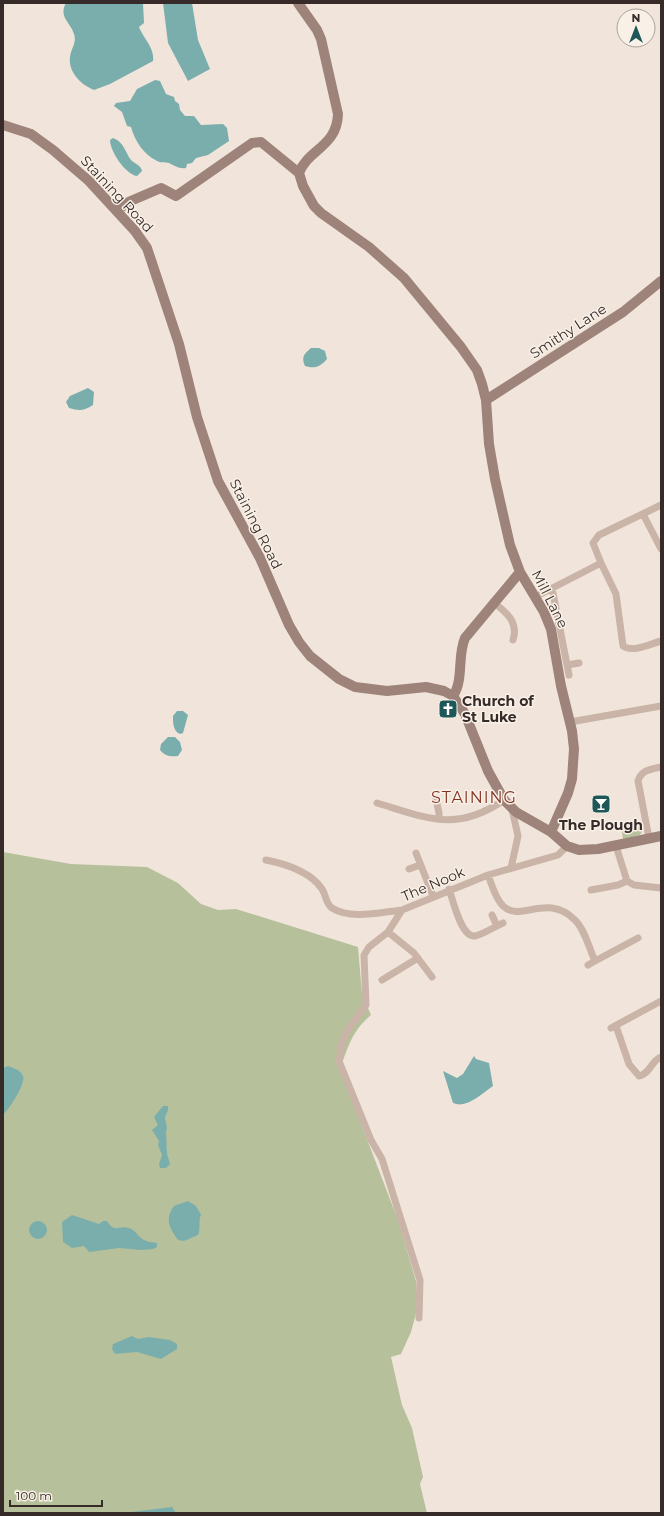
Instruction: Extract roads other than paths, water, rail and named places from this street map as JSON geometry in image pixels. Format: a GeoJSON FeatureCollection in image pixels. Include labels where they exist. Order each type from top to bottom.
{"type":"FeatureCollection","features":[{"type":"Feature","properties":{"kind":"street"},"geometry":{"type":"LineString","coordinates":[[116,211],[126,203],[161,188],[176,196],[252,143],[260,142],[299,173],[305,163],[332,135],[338,122],[338,114],[321,39],[317,30],[298,3]]}},
{"type":"Feature","properties":{"kind":"street","name":"Staining Road"},"geometry":{"type":"LineString","coordinates":[[3,125],[31,134],[45,143],[89,181],[136,231],[147,248],[179,344],[195,411],[218,481],[260,558],[289,625],[299,642],[310,656],[329,672],[355,687],[387,691],[426,687],[444,691],[454,696]]}},
{"type":"Feature","properties":{"kind":"street","name":"Mill Lane"},"geometry":{"type":"LineString","coordinates":[[299,173],[309,198],[321,213],[387,262],[404,278],[430,308],[473,364],[482,384],[486,400],[489,444],[496,485],[510,545],[520,572],[548,620],[554,639],[559,677],[570,722],[574,749],[572,779],[568,793],[551,832]]}},
{"type":"Feature","properties":{"kind":"street","name":"Smithy Lane"},"geometry":{"type":"LineString","coordinates":[[486,400],[623,312],[661,281]]}},
{"type":"Feature","properties":{"kind":"street"},"geometry":{"type":"LineString","coordinates":[[661,505],[596,537],[593,543],[616,594],[624,646],[627,649],[633,649],[661,641]]}},
{"type":"Feature","properties":{"kind":"street"},"geometry":{"type":"LineString","coordinates":[[643,514],[661,549]]}},
{"type":"Feature","properties":{"kind":"street"},"geometry":{"type":"LineString","coordinates":[[535,597],[601,563]]}},
{"type":"Feature","properties":{"kind":"street"},"geometry":{"type":"LineString","coordinates":[[520,572],[493,602],[468,633],[462,643],[458,687],[454,696],[465,714],[488,771],[504,800],[512,809],[551,832],[567,846],[586,850],[616,846],[661,836]]}},
{"type":"Feature","properties":{"kind":"street"},"geometry":{"type":"LineString","coordinates":[[552,588],[569,674]]}},
{"type":"Feature","properties":{"kind":"street"},"geometry":{"type":"LineString","coordinates":[[493,602],[512,619],[516,631],[513,640]]}},
{"type":"Feature","properties":{"kind":"street"},"geometry":{"type":"LineString","coordinates":[[567,665],[579,663]]}},
{"type":"Feature","properties":{"kind":"street"},"geometry":{"type":"LineString","coordinates":[[570,722],[661,706]]}},
{"type":"Feature","properties":{"kind":"street"},"geometry":{"type":"LineString","coordinates":[[649,838],[638,781],[639,777],[645,771],[661,767]]}},
{"type":"Feature","properties":{"kind":"street"},"geometry":{"type":"LineString","coordinates":[[436,799],[439,813],[438,820]]}},
{"type":"Feature","properties":{"kind":"street"},"geometry":{"type":"LineString","coordinates":[[376,803],[438,820],[455,820],[469,818],[504,800]]}},
{"type":"Feature","properties":{"kind":"street"},"geometry":{"type":"LineString","coordinates":[[511,868],[518,836],[512,809]]}},
{"type":"Feature","properties":{"kind":"street","name":"The Nook"},"geometry":{"type":"LineString","coordinates":[[419,1318],[420,1280],[382,1159],[371,1140],[339,1061],[342,1043],[347,1031],[366,1005],[364,955],[370,947],[388,932],[402,910],[449,889],[488,875],[558,854],[567,846]]}},
{"type":"Feature","properties":{"kind":"street"},"geometry":{"type":"LineString","coordinates":[[616,846],[627,881],[634,885],[661,888]]}},
{"type":"Feature","properties":{"kind":"street"},"geometry":{"type":"LineString","coordinates":[[416,853],[432,896]]}},
{"type":"Feature","properties":{"kind":"street"},"geometry":{"type":"LineString","coordinates":[[266,860],[286,864],[310,877],[320,886],[328,904],[336,910],[348,914],[402,910]]}},
{"type":"Feature","properties":{"kind":"street"},"geometry":{"type":"LineString","coordinates":[[409,869],[420,865]]}},
{"type":"Feature","properties":{"kind":"street"},"geometry":{"type":"LineString","coordinates":[[488,875],[498,898],[507,909],[520,912],[547,907],[559,910],[574,919],[580,927],[595,961]]}},
{"type":"Feature","properties":{"kind":"street"},"geometry":{"type":"LineString","coordinates":[[590,890],[599,885],[618,885],[627,881]]}},
{"type":"Feature","properties":{"kind":"street"},"geometry":{"type":"LineString","coordinates":[[449,889],[465,932],[474,936],[500,924],[492,915]]}},
{"type":"Feature","properties":{"kind":"street"},"geometry":{"type":"LineString","coordinates":[[388,932],[418,958],[432,977]]}},
{"type":"Feature","properties":{"kind":"street"},"geometry":{"type":"LineString","coordinates":[[588,965],[638,938]]}},
{"type":"Feature","properties":{"kind":"street"},"geometry":{"type":"LineString","coordinates":[[382,980],[418,958]]}},
{"type":"Feature","properties":{"kind":"street"},"geometry":{"type":"LineString","coordinates":[[661,1001],[613,1027],[629,1064],[639,1076],[645,1074],[657,1059],[661,1057]]}},
{"type":"Feature","properties":{"kind":"water"},"geometry":{"type":"Polygon","coordinates":[[[66,3],[143,3],[144,23],[139,27],[151,47],[153,61],[110,84],[94,90],[84,85],[76,77],[71,68],[70,57],[75,37],[64,16],[63,12],[66,3]]]}},
{"type":"Feature","properties":{"kind":"water"},"geometry":{"type":"Polygon","coordinates":[[[163,3],[192,3],[198,40],[210,69],[188,81],[168,43],[163,3]]]}},
{"type":"Feature","properties":{"kind":"water"},"geometry":{"type":"Polygon","coordinates":[[[155,80],[160,81],[166,94],[174,97],[175,101],[179,104],[180,110],[185,116],[194,116],[201,125],[223,124],[227,128],[229,141],[208,155],[196,158],[192,163],[187,164],[186,168],[179,168],[169,163],[158,162],[148,155],[137,142],[131,127],[127,126],[122,112],[114,106],[116,103],[130,101],[137,89],[155,80]]]}},
{"type":"Feature","properties":{"kind":"water"},"geometry":{"type":"Polygon","coordinates":[[[113,138],[120,142],[131,160],[140,167],[142,171],[137,176],[123,167],[115,156],[110,140],[113,138]]]}},
{"type":"Feature","properties":{"kind":"water"},"geometry":{"type":"Polygon","coordinates":[[[311,348],[319,348],[325,351],[327,359],[317,367],[305,366],[303,360],[304,356],[311,348]]]}},
{"type":"Feature","properties":{"kind":"water"},"geometry":{"type":"Polygon","coordinates":[[[88,388],[94,392],[93,405],[81,410],[69,408],[66,402],[70,396],[88,388]]]}},
{"type":"Feature","properties":{"kind":"water"},"geometry":{"type":"Polygon","coordinates":[[[177,711],[183,711],[188,715],[183,733],[180,734],[176,731],[173,724],[173,716],[177,711]]]}},
{"type":"Feature","properties":{"kind":"water"},"geometry":{"type":"Polygon","coordinates":[[[168,737],[175,737],[180,742],[182,750],[178,756],[168,756],[160,750],[161,744],[168,737]]]}},
{"type":"Feature","properties":{"kind":"water"},"geometry":{"type":"Polygon","coordinates":[[[474,1056],[476,1059],[489,1063],[493,1086],[474,1100],[463,1104],[453,1103],[443,1071],[457,1078],[463,1074],[474,1056]]]}},
{"type":"Feature","properties":{"kind":"water"},"geometry":{"type":"Polygon","coordinates":[[[8,1066],[21,1072],[23,1080],[16,1096],[3,1115],[3,1068],[8,1066]]]}},
{"type":"Feature","properties":{"kind":"water"},"geometry":{"type":"Polygon","coordinates":[[[163,1106],[168,1106],[165,1119],[167,1127],[167,1154],[170,1164],[166,1168],[160,1168],[159,1164],[162,1155],[158,1145],[159,1141],[152,1130],[158,1125],[154,1117],[163,1106]]]}},
{"type":"Feature","properties":{"kind":"water"},"geometry":{"type":"Polygon","coordinates":[[[188,1201],[196,1206],[201,1215],[199,1232],[198,1235],[184,1241],[178,1240],[169,1224],[169,1215],[174,1206],[188,1201]]]}},
{"type":"Feature","properties":{"kind":"water"},"geometry":{"type":"Polygon","coordinates":[[[72,1215],[99,1224],[103,1221],[107,1221],[112,1227],[115,1228],[129,1228],[144,1240],[157,1243],[157,1247],[153,1249],[141,1250],[119,1248],[89,1252],[84,1246],[72,1248],[63,1242],[62,1222],[72,1215]]]}},
{"type":"Feature","properties":{"kind":"water"},"geometry":{"type":"Polygon","coordinates":[[[38,1221],[44,1224],[47,1230],[44,1236],[38,1239],[32,1236],[29,1230],[32,1224],[38,1221]]]}},
{"type":"Feature","properties":{"kind":"water"},"geometry":{"type":"Polygon","coordinates":[[[132,1336],[138,1339],[149,1337],[170,1340],[177,1344],[177,1349],[161,1359],[137,1352],[115,1354],[112,1349],[113,1344],[132,1336]]]}},
{"type":"Feature","properties":{"kind":"water"},"geometry":{"type":"Polygon","coordinates":[[[172,1507],[176,1513],[123,1513],[172,1507]]]}},
{"type":"Feature","properties":{"kind":"place","name":"Church of St Luke"},"geometry":{"type":"Point","coordinates":[448,709]}},
{"type":"Feature","properties":{"kind":"place","name":"The Plough"},"geometry":{"type":"Point","coordinates":[601,804]}},
{"type":"Feature","properties":{"kind":"district","name":"STAINING"},"geometry":{"type":"Point","coordinates":[474,797]}}]}
